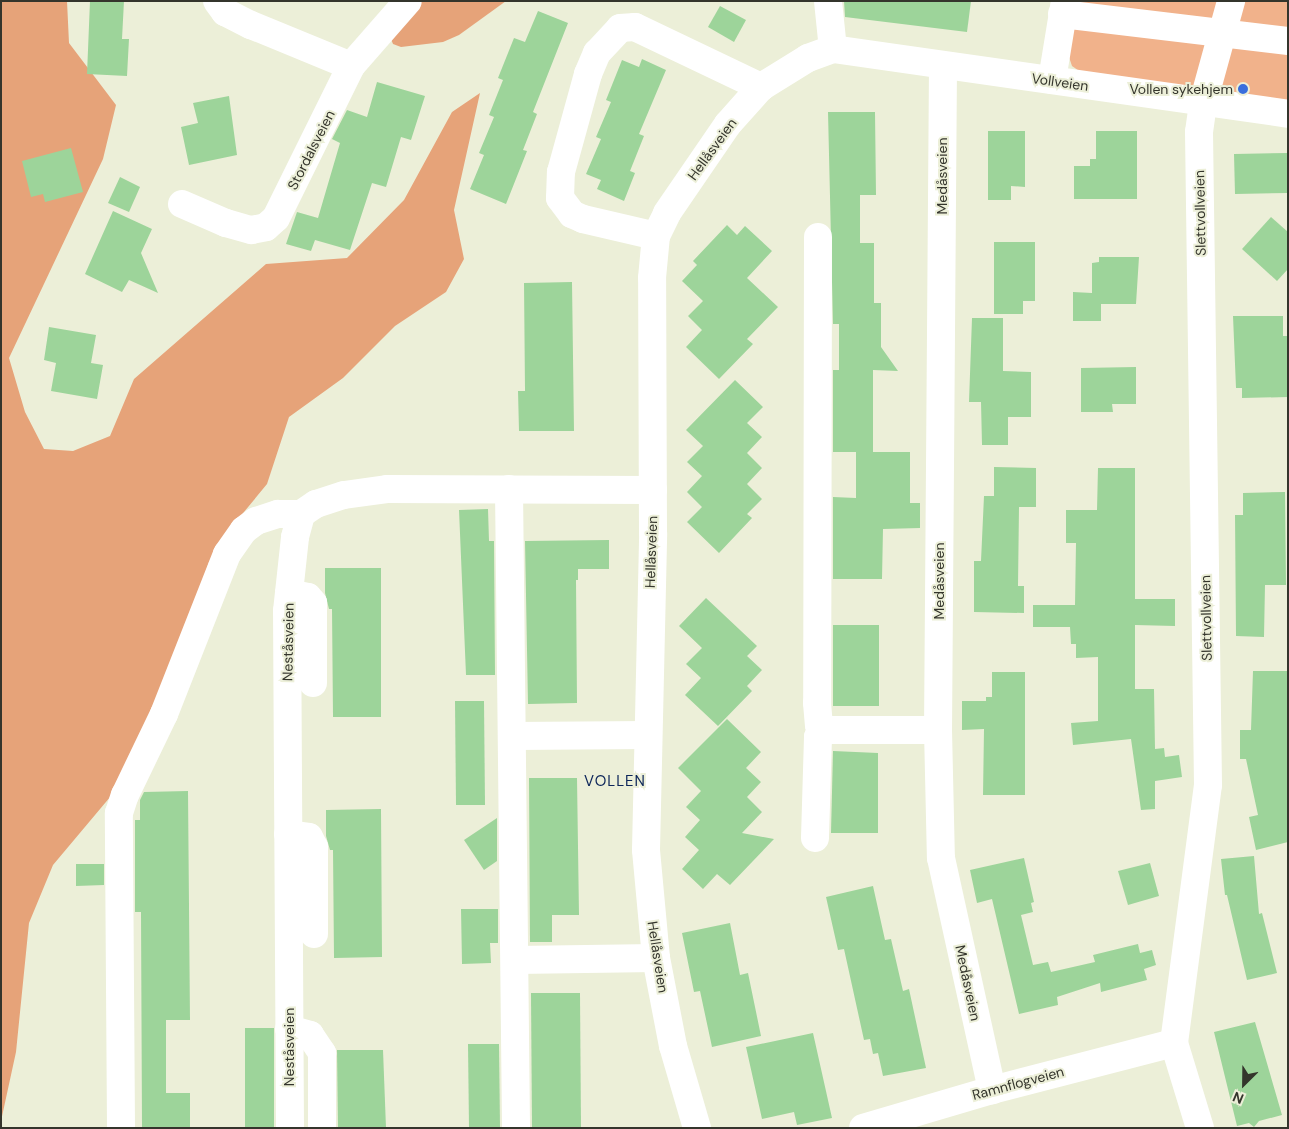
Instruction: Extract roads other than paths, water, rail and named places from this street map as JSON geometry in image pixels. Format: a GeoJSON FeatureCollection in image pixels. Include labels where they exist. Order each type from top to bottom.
{"type":"FeatureCollection","features":[{"type":"Feature","properties":{"kind":"street"},"geometry":{"type":"LineString","coordinates":[[217,1],[225,12],[251,25],[352,66]]}},
{"type":"Feature","properties":{"kind":"street","name":"Stordalsveien"},"geometry":{"type":"LineString","coordinates":[[182,204],[226,223],[251,230],[266,227],[276,218],[352,66],[408,1]]}},
{"type":"Feature","properties":{"kind":"street"},"geometry":{"type":"LineString","coordinates":[[828,1],[833,49]]}},
{"type":"Feature","properties":{"kind":"street","name":"Slettvollveien"},"geometry":{"type":"LineString","coordinates":[[1200,1128],[1174,1043],[1208,785],[1199,132],[1203,103],[1225,33],[1231,1]]}},
{"type":"Feature","properties":{"kind":"street"},"geometry":{"type":"LineString","coordinates":[[1052,80],[1064,8],[1288,41]]}},
{"type":"Feature","properties":{"kind":"street"},"geometry":{"type":"LineString","coordinates":[[656,236],[582,219],[572,214],[560,198],[561,172],[588,74],[597,53],[620,28],[635,27],[762,87]]}},
{"type":"Feature","properties":{"kind":"street","name":"Vollveien"},"geometry":{"type":"LineString","coordinates":[[833,49],[1288,114]]}},
{"type":"Feature","properties":{"kind":"street","name":"Hellåsveien"},"geometry":{"type":"LineString","coordinates":[[697,1128],[673,1046],[656,958],[646,850],[653,490],[652,278],[656,236],[668,213],[728,124],[762,87],[808,58],[833,49]]}},
{"type":"Feature","properties":{"kind":"street","name":"Medåsveien"},"geometry":{"type":"LineString","coordinates":[[943,66],[938,730],[941,858],[992,1090]]}},
{"type":"Feature","properties":{"kind":"street"},"geometry":{"type":"LineString","coordinates":[[818,237],[817,703],[819,725],[827,730],[938,730]]}},
{"type":"Feature","properties":{"kind":"street"},"geometry":{"type":"LineString","coordinates":[[121,1128],[119,813],[125,794],[164,714],[227,554],[244,530],[256,521],[278,514],[301,514],[316,504],[366,491],[509,489],[653,490]]}},
{"type":"Feature","properties":{"kind":"street"},"geometry":{"type":"LineString","coordinates":[[509,489],[516,960],[516,1128]]}},
{"type":"Feature","properties":{"kind":"street","name":"Neståsveien"},"geometry":{"type":"LineString","coordinates":[[290,1128],[289,593],[301,514]]}},
{"type":"Feature","properties":{"kind":"street"},"geometry":{"type":"LineString","coordinates":[[289,593],[308,597],[314,603],[313,683]]}},
{"type":"Feature","properties":{"kind":"street"},"geometry":{"type":"LineString","coordinates":[[814,838],[818,736],[827,730]]}},
{"type":"Feature","properties":{"kind":"street"},"geometry":{"type":"LineString","coordinates":[[513,736],[648,735]]}},
{"type":"Feature","properties":{"kind":"street"},"geometry":{"type":"LineString","coordinates":[[288,834],[309,837],[314,847],[314,934]]}},
{"type":"Feature","properties":{"kind":"street"},"geometry":{"type":"LineString","coordinates":[[516,960],[656,958]]}},
{"type":"Feature","properties":{"kind":"street"},"geometry":{"type":"LineString","coordinates":[[289,1029],[310,1035],[322,1053],[322,1128]]}},
{"type":"Feature","properties":{"kind":"street","name":"Ramnflogveien"},"geometry":{"type":"LineString","coordinates":[[863,1128],[992,1090],[1174,1043]]}},
{"type":"Feature","properties":{"kind":"place","name":"Vollen sykehjem"},"geometry":{"type":"Point","coordinates":[1243,89]}},
{"type":"Feature","properties":{"kind":"district","name":"VOLLEN"},"geometry":{"type":"Point","coordinates":[615,782]}}]}
